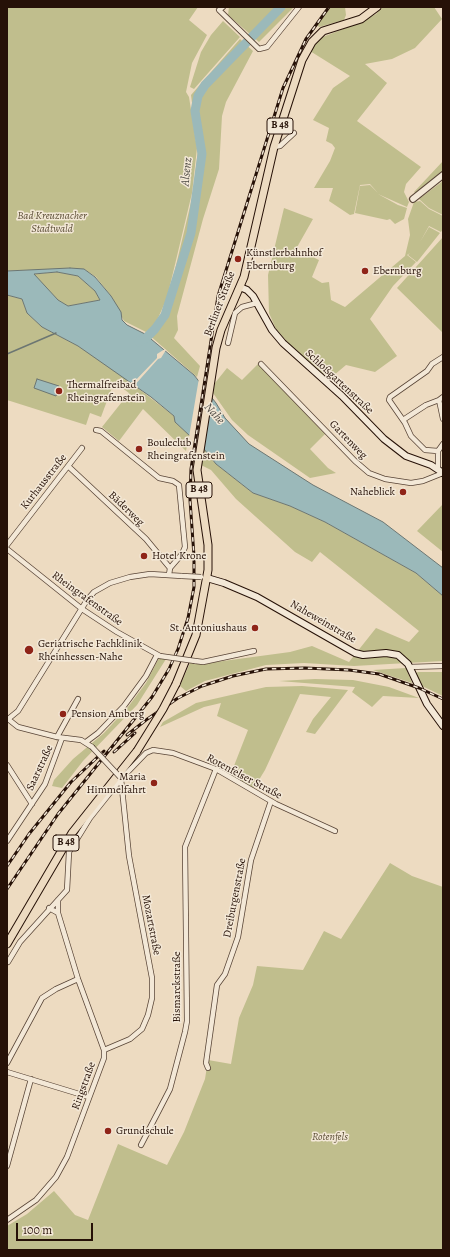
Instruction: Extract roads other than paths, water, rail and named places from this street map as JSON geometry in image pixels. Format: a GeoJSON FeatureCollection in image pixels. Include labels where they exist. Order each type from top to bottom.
{"type":"FeatureCollection","features":[{"type":"Feature","properties":{"kind":"main road","name":"Berliner Straße"},"geometry":{"type":"LineString","coordinates":[[204,577],[208,545],[198,480],[198,457],[213,362],[221,330],[240,287],[274,147],[302,60],[312,42],[323,31],[361,18],[377,7]]}},
{"type":"Feature","properties":{"kind":"main road","name":"Schloßgartenstraße"},"geometry":{"type":"LineString","coordinates":[[240,287],[250,292],[272,330],[283,344],[342,396],[384,439],[406,456],[438,468],[443,473]]}},
{"type":"Feature","properties":{"kind":"main road","name":"Naheweinstraße"},"geometry":{"type":"LineString","coordinates":[[204,577],[224,582],[257,597],[355,653],[366,655],[394,654],[402,658],[409,667],[427,704],[443,726]]}},
{"type":"Feature","properties":{"kind":"main road","name":"B 48"},"geometry":{"type":"LineString","coordinates":[[7,944],[72,833],[137,750],[163,710],[176,684],[196,634],[204,577]]}},
{"type":"Feature","properties":{"kind":"street"},"geometry":{"type":"LineString","coordinates":[[221,9],[243,36],[259,49],[267,47],[300,7]]}},
{"type":"Feature","properties":{"kind":"street"},"geometry":{"type":"LineString","coordinates":[[274,147],[280,146],[294,133]]}},
{"type":"Feature","properties":{"kind":"street"},"geometry":{"type":"LineString","coordinates":[[413,199],[443,174]]}},
{"type":"Feature","properties":{"kind":"street"},"geometry":{"type":"LineString","coordinates":[[228,343],[235,313],[242,307],[257,303]]}},
{"type":"Feature","properties":{"kind":"street"},"geometry":{"type":"LineString","coordinates":[[438,451],[423,449],[409,434],[403,420],[390,402],[390,396],[402,390],[427,371],[432,364],[443,357]]}},
{"type":"Feature","properties":{"kind":"street","name":"Gartenweg"},"geometry":{"type":"LineString","coordinates":[[261,364],[355,462],[369,473],[385,479],[411,483],[423,481],[443,473]]}},
{"type":"Feature","properties":{"kind":"street"},"geometry":{"type":"LineString","coordinates":[[403,420],[426,405],[441,399],[443,419]]}},
{"type":"Feature","properties":{"kind":"street"},"geometry":{"type":"LineString","coordinates":[[96,430],[101,431],[159,478],[173,481],[178,486],[185,547],[182,554],[170,568],[169,575]]}},
{"type":"Feature","properties":{"kind":"street"},"geometry":{"type":"LineString","coordinates":[[438,468],[438,451],[443,444]]}},
{"type":"Feature","properties":{"kind":"street","name":"Kurhausstraße"},"geometry":{"type":"LineString","coordinates":[[7,545],[82,448]]}},
{"type":"Feature","properties":{"kind":"street","name":"Bäderweg"},"geometry":{"type":"LineString","coordinates":[[68,466],[146,540],[170,568]]}},
{"type":"Feature","properties":{"kind":"street","name":"Rheingrafenstraße"},"geometry":{"type":"LineString","coordinates":[[7,549],[82,609],[158,655],[204,662],[254,651]]}},
{"type":"Feature","properties":{"kind":"street"},"geometry":{"type":"LineString","coordinates":[[8,962],[20,942],[48,908],[67,890],[69,883],[67,860],[69,852],[90,818],[121,778],[86,742],[57,737],[18,727],[8,719],[18,711],[94,592],[110,583],[142,575],[204,577]]}},
{"type":"Feature","properties":{"kind":"street"},"geometry":{"type":"LineString","coordinates":[[86,742],[98,733],[124,706],[146,676],[158,655]]}},
{"type":"Feature","properties":{"kind":"street"},"geometry":{"type":"LineString","coordinates":[[409,667],[443,666]]}},
{"type":"Feature","properties":{"kind":"street"},"geometry":{"type":"LineString","coordinates":[[57,737],[78,699]]}},
{"type":"Feature","properties":{"kind":"street","name":"Saarstraße"},"geometry":{"type":"LineString","coordinates":[[7,841],[45,784],[62,738]]}},
{"type":"Feature","properties":{"kind":"street","name":"Rotenfelser Straße"},"geometry":{"type":"LineString","coordinates":[[121,778],[146,753],[153,750],[173,753],[216,769],[271,801],[335,831]]}},
{"type":"Feature","properties":{"kind":"street"},"geometry":{"type":"LineString","coordinates":[[7,766],[32,804]]}},
{"type":"Feature","properties":{"kind":"street","name":"Bismarckstraße"},"geometry":{"type":"LineString","coordinates":[[141,1145],[170,1089],[180,1054],[187,1021],[184,847],[216,769]]}},
{"type":"Feature","properties":{"kind":"street","name":"Mozartstraße"},"geometry":{"type":"LineString","coordinates":[[104,1050],[130,1039],[142,1029],[145,1024],[153,989],[129,856],[121,778]]}},
{"type":"Feature","properties":{"kind":"street","name":"Dreiburgenstraße"},"geometry":{"type":"LineString","coordinates":[[208,1068],[206,1063],[217,985],[225,974],[238,936],[251,860],[271,801]]}},
{"type":"Feature","properties":{"kind":"street","name":"Ringstraße"},"geometry":{"type":"LineString","coordinates":[[7,1220],[36,1200],[56,1176],[67,1157],[104,1058],[104,1050],[78,979],[58,913],[58,900]]}},
{"type":"Feature","properties":{"kind":"street"},"geometry":{"type":"LineString","coordinates":[[48,908],[58,913]]}},
{"type":"Feature","properties":{"kind":"street"},"geometry":{"type":"LineString","coordinates":[[7,1063],[42,998],[56,989],[78,979]]}},
{"type":"Feature","properties":{"kind":"street"},"geometry":{"type":"LineString","coordinates":[[7,1072],[89,1097]]}},
{"type":"Feature","properties":{"kind":"street"},"geometry":{"type":"LineString","coordinates":[[7,1166],[31,1079]]}},
{"type":"Feature","properties":{"kind":"water","name":"Nahe"},"geometry":{"type":"Polygon","coordinates":[[[70,268],[84,269],[95,277],[111,296],[121,312],[122,320],[127,325],[145,334],[194,375],[216,403],[225,418],[249,444],[313,485],[383,522],[443,568],[443,596],[416,573],[325,522],[290,506],[253,493],[216,464],[204,449],[175,422],[174,416],[151,397],[78,346],[42,327],[27,313],[22,299],[7,295],[7,271],[70,268]],[[57,272],[34,274],[58,300],[68,306],[100,300],[95,291],[78,276],[57,272]]]}},
{"type":"Feature","properties":{"kind":"water"},"geometry":{"type":"Polygon","coordinates":[[[37,379],[59,386],[56,396],[34,388],[37,379]]]}},
{"type":"Feature","properties":{"kind":"waterway","name":"Alsenz"},"geometry":{"type":"LineString","coordinates":[[139,342],[146,338],[155,329],[165,315],[191,233],[202,154],[195,111],[198,96],[205,85],[281,7]]}},
{"type":"Feature","properties":{"kind":"waterway"},"geometry":{"type":"LineString","coordinates":[[7,354],[56,333]]}},
{"type":"Feature","properties":{"kind":"railway"},"geometry":{"type":"LineString","coordinates":[[7,889],[58,814],[152,697],[169,669],[178,649],[188,618],[194,587],[194,556],[190,500],[191,469],[218,296],[283,88],[306,39],[329,7]]}},
{"type":"Feature","properties":{"kind":"railway"},"geometry":{"type":"LineString","coordinates":[[127,735],[178,698],[202,686],[233,676],[266,669],[305,668],[349,670],[379,674],[419,688],[443,699]]}},
{"type":"Feature","properties":{"kind":"railway"},"geometry":{"type":"LineString","coordinates":[[114,752],[135,733]]}},
{"type":"Feature","properties":{"kind":"railway"},"geometry":{"type":"LineString","coordinates":[[7,866],[29,834],[71,782],[104,751]]}},
{"type":"Feature","properties":{"kind":"place","name":"Künstlerbahnhof Ebernburg"},"geometry":{"type":"Point","coordinates":[238,259]}},
{"type":"Feature","properties":{"kind":"place","name":"Ebernburg"},"geometry":{"type":"Point","coordinates":[365,271]}},
{"type":"Feature","properties":{"kind":"place","name":"Thermalfreibad Rheingrafenstein"},"geometry":{"type":"Point","coordinates":[59,391]}},
{"type":"Feature","properties":{"kind":"place","name":"Bouleclub Rheingrafenstein"},"geometry":{"type":"Point","coordinates":[139,449]}},
{"type":"Feature","properties":{"kind":"place","name":"Naheblick"},"geometry":{"type":"Point","coordinates":[403,492]}},
{"type":"Feature","properties":{"kind":"place","name":"Hotel Krone"},"geometry":{"type":"Point","coordinates":[144,556]}},
{"type":"Feature","properties":{"kind":"place","name":"St. Antoniushaus"},"geometry":{"type":"Point","coordinates":[255,628]}},
{"type":"Feature","properties":{"kind":"place","name":"Geriatrische Fachklinik Rheinhessen-Nahe"},"geometry":{"type":"Point","coordinates":[29,650]}},
{"type":"Feature","properties":{"kind":"place","name":"Pension Amberg"},"geometry":{"type":"Point","coordinates":[63,714]}},
{"type":"Feature","properties":{"kind":"place","name":"Maria Himmelfahrt"},"geometry":{"type":"Point","coordinates":[154,783]}},
{"type":"Feature","properties":{"kind":"place","name":"Grundschule"},"geometry":{"type":"Point","coordinates":[108,1131]}},
{"type":"Feature","properties":{"kind":"park label","name":"Bad Kreuznacher Stadtwald"},"geometry":{"type":"Point","coordinates":[52,222]}},
{"type":"Feature","properties":{"kind":"park label","name":"Rotenfels"},"geometry":{"type":"Point","coordinates":[330,1137]}}]}
